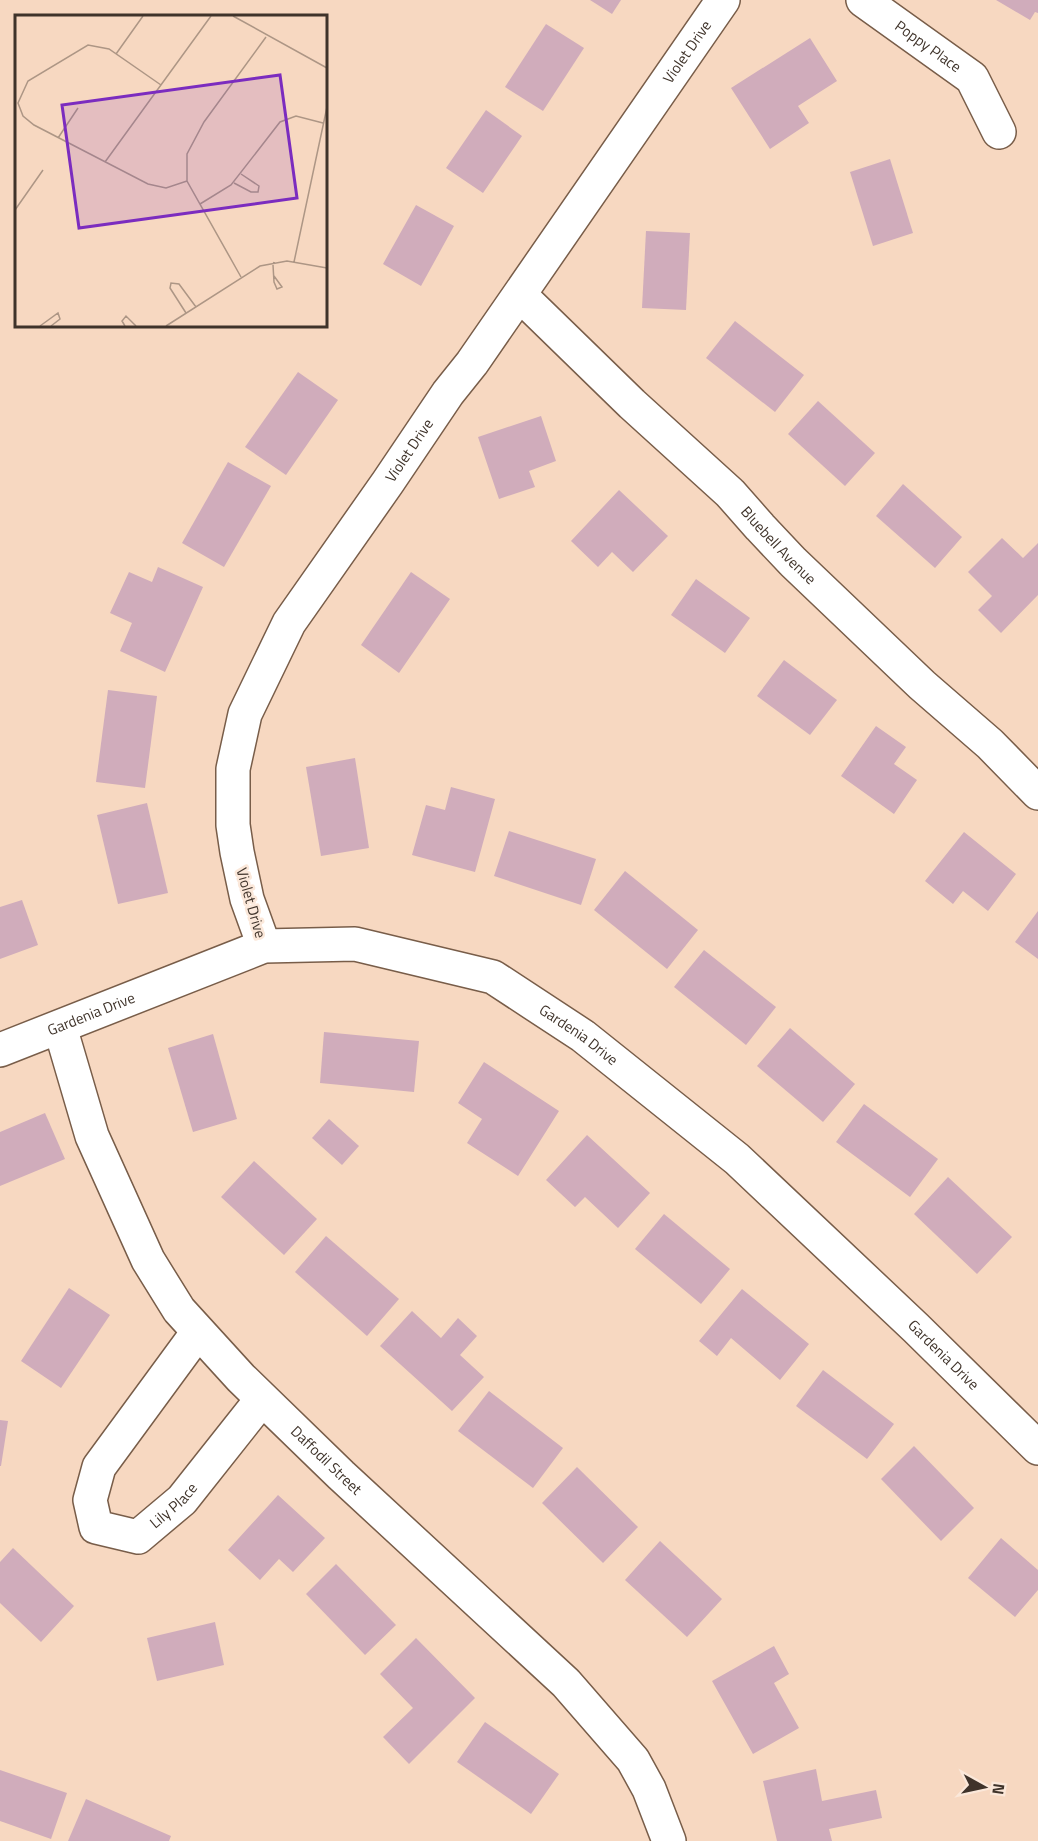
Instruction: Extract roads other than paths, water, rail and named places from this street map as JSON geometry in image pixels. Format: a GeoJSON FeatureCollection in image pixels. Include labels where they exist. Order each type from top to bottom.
{"type":"FeatureCollection","features":[{"type":"Feature","properties":{"kind":"street","name":"Violet Drive"},"geometry":{"type":"LineString","coordinates":[[264,946],[247,899],[237,852],[233,825],[233,769],[245,714],[289,623],[448,393],[520,295],[723,0]]}},
{"type":"Feature","properties":{"kind":"street","name":"Poppy Place"},"geometry":{"type":"LineString","coordinates":[[863,0],[972,78],[999,132]]}},
{"type":"Feature","properties":{"kind":"street","name":"Bluebell Avenue"},"geometry":{"type":"LineString","coordinates":[[520,295],[632,404],[730,493],[793,562],[922,686],[990,744],[1038,793]]}},
{"type":"Feature","properties":{"kind":"street","name":"Gardenia Drive"},"geometry":{"type":"LineString","coordinates":[[0,1050],[264,946],[355,944],[493,977],[583,1036],[737,1159],[916,1328],[1038,1448]]}},
{"type":"Feature","properties":{"kind":"street","name":"Daffodil Street"},"geometry":{"type":"LineString","coordinates":[[60,1027],[92,1136],[148,1260],[179,1310],[241,1378],[340,1475],[566,1683],[633,1760],[650,1789],[669,1841]]}},
{"type":"Feature","properties":{"kind":"street","name":"Lily Place"},"geometry":{"type":"LineString","coordinates":[[198,1332],[99,1467],[90,1500],[96,1527],[138,1537],[182,1500],[262,1399]]}}]}
